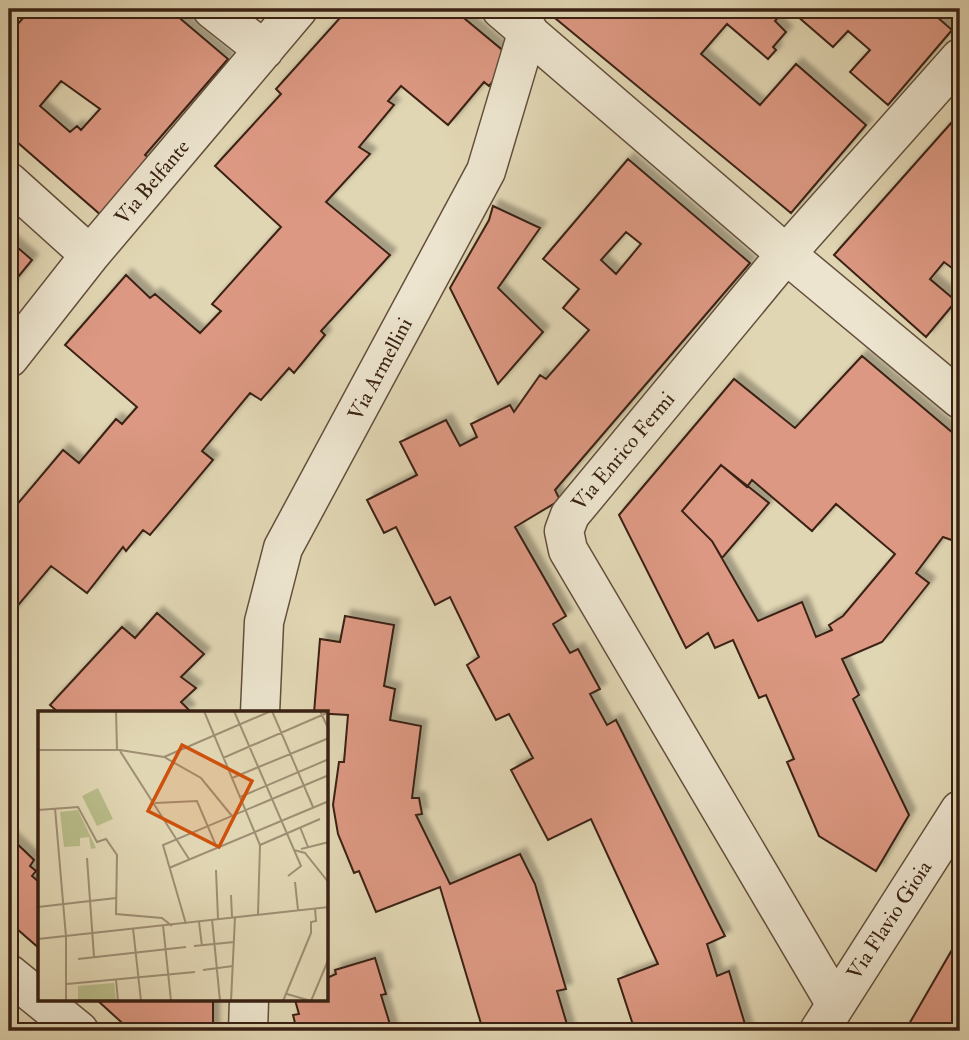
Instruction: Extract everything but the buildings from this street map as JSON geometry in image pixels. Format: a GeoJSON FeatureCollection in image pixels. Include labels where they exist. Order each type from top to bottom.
{"type":"FeatureCollection","features":[{"type":"Feature","properties":{"kind":"street"},"geometry":{"type":"LineString","coordinates":[[212,9],[264,50]]}},
{"type":"Feature","properties":{"kind":"street","name":"Via Belfante"},"geometry":{"type":"LineString","coordinates":[[9,358],[90,255],[298,9]]}},
{"type":"Feature","properties":{"kind":"street"},"geometry":{"type":"LineString","coordinates":[[514,20],[786,254],[960,399]]}},
{"type":"Feature","properties":{"kind":"street","name":"Via Armellini"},"geometry":{"type":"LineString","coordinates":[[260,711],[264,622],[284,548],[485,171],[514,20]]}},
{"type":"Feature","properties":{"kind":"street","name":"Via Enrico Fermi"},"geometry":{"type":"LineString","coordinates":[[827,1017],[568,550],[564,531],[570,514],[786,254],[960,58]]}},
{"type":"Feature","properties":{"kind":"street"},"geometry":{"type":"LineString","coordinates":[[9,182],[90,255]]}},
{"type":"Feature","properties":{"kind":"street","name":"Via Flavio Gioia"},"geometry":{"type":"LineString","coordinates":[[827,1017],[960,810]]}},
{"type":"Feature","properties":{"kind":"street"},"geometry":{"type":"LineString","coordinates":[[9,974],[38,998]]}},
{"type":"Feature","properties":{"kind":"street"},"geometry":{"type":"LineString","coordinates":[[43,1002],[79,1031]]}},
{"type":"Feature","properties":{"kind":"street"},"geometry":{"type":"LineString","coordinates":[[248,1031],[249,1002]]}}]}
